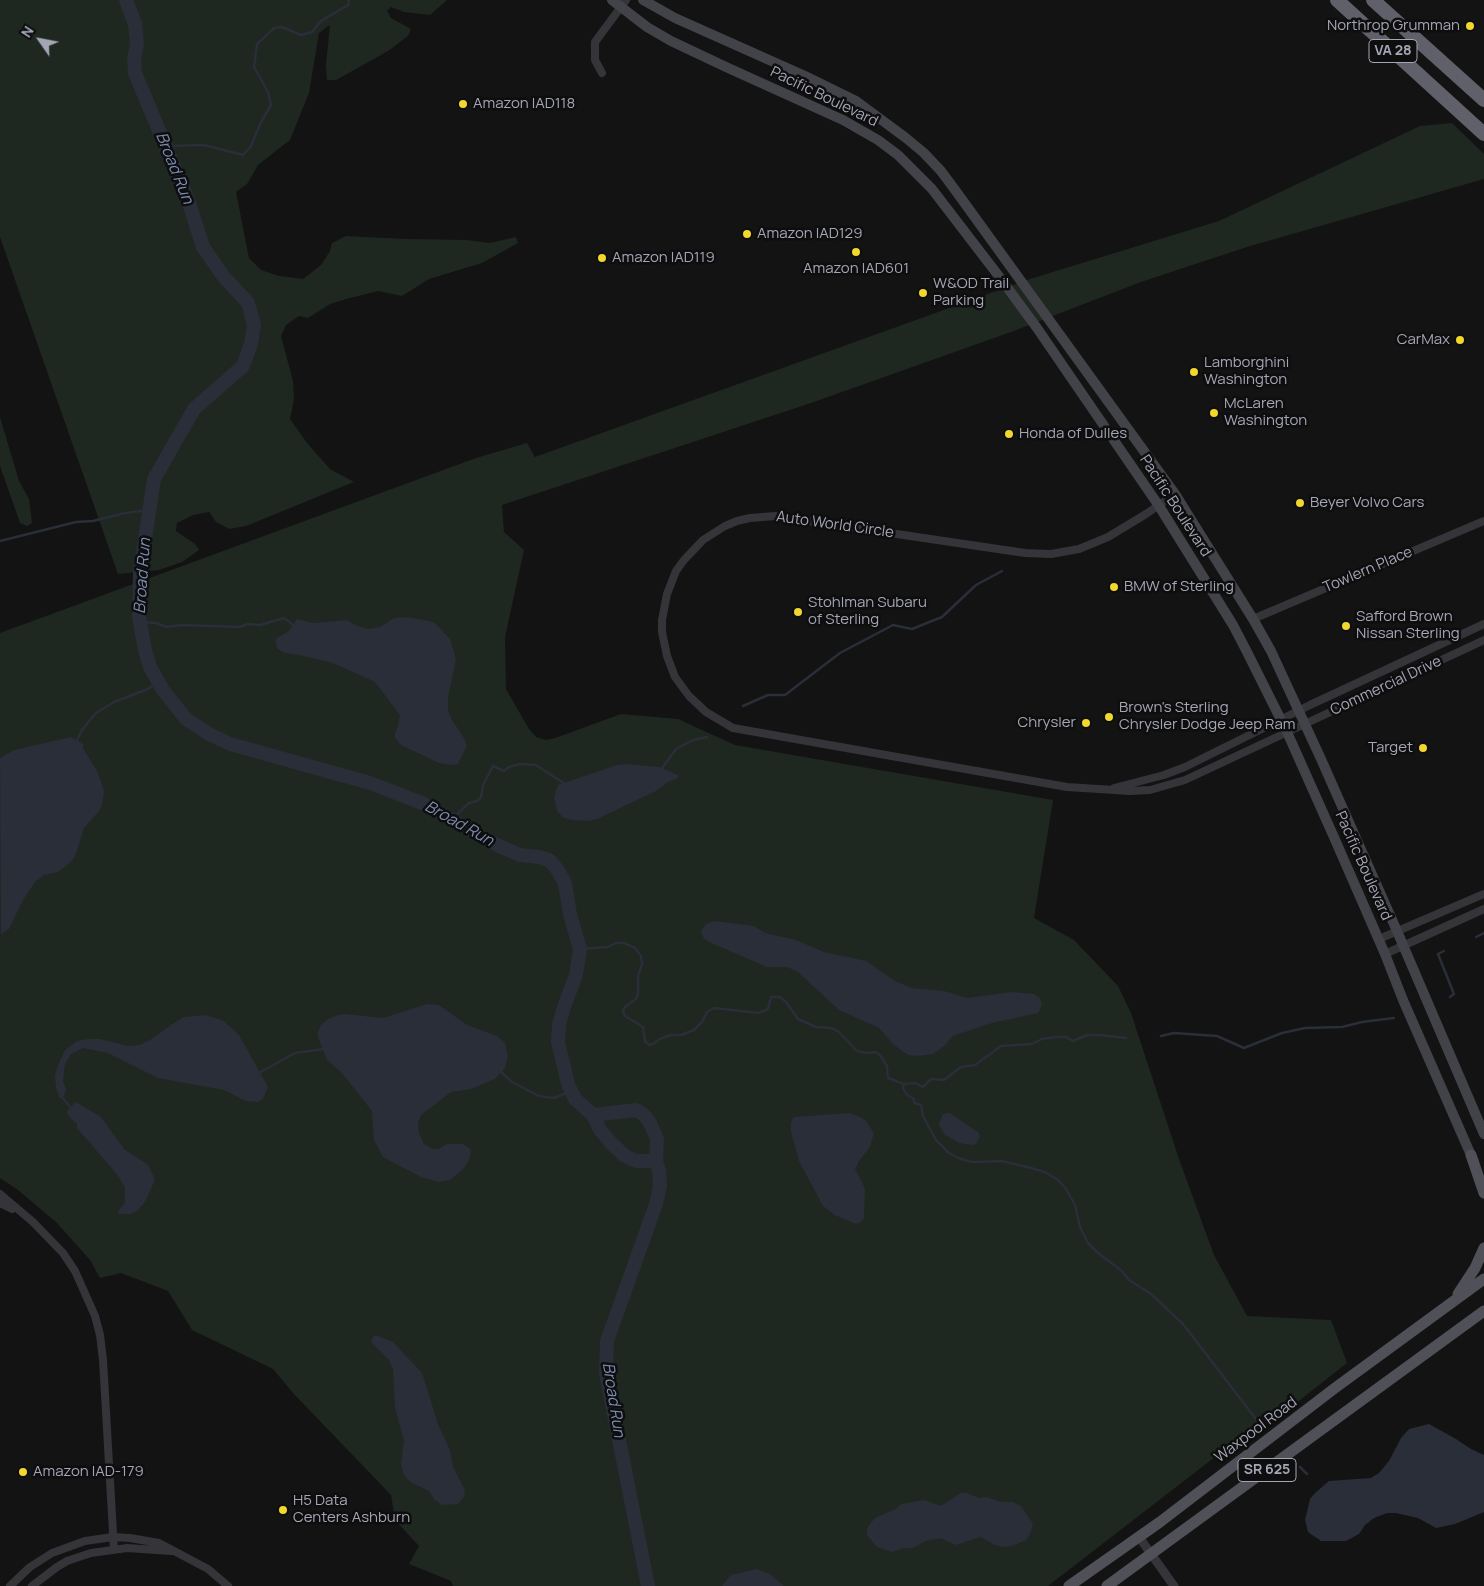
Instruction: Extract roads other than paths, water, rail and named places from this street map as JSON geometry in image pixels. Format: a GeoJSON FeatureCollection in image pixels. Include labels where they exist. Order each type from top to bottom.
{"type":"FeatureCollection","features":[{"type":"Feature","properties":{"kind":"highway","name":"VA 28"},"geometry":{"type":"LineString","coordinates":[[1336,0],[1484,134]]}},
{"type":"Feature","properties":{"kind":"highway","name":"VA 28"},"geometry":{"type":"LineString","coordinates":[[1373,0],[1484,100]]}},
{"type":"Feature","properties":{"kind":"highway"},"geometry":{"type":"LineString","coordinates":[[1381,0],[1432,52]]}},
{"type":"Feature","properties":{"kind":"highway"},"geometry":{"type":"LineString","coordinates":[[1450,102],[1484,140]]}},
{"type":"Feature","properties":{"kind":"main road","name":"Pacific Boulevard"},"geometry":{"type":"LineString","coordinates":[[643,0],[675,18],[856,101],[912,143],[941,171],[1175,494],[1253,619],[1274,657],[1398,931],[1484,1134]]}},
{"type":"Feature","properties":{"kind":"main road","name":"Pacific Boulevard"},"geometry":{"type":"LineString","coordinates":[[620,2],[647,27],[671,41],[843,120],[878,140],[898,155],[932,189],[1037,328],[1159,506],[1233,626],[1288,732],[1379,939],[1402,1000],[1484,1183]]}},
{"type":"Feature","properties":{"kind":"main road"},"geometry":{"type":"LineString","coordinates":[[1471,1155],[1484,1193]]}},
{"type":"Feature","properties":{"kind":"main road"},"geometry":{"type":"LineString","coordinates":[[1449,1303],[1468,1280],[1484,1248]]}},
{"type":"Feature","properties":{"kind":"main road","name":"Waxpool Road"},"geometry":{"type":"LineString","coordinates":[[1069,1586],[1139,1537],[1449,1303],[1484,1279]]}},
{"type":"Feature","properties":{"kind":"main road","name":"SR 625"},"geometry":{"type":"LineString","coordinates":[[1107,1586],[1484,1311]]}},
{"type":"Feature","properties":{"kind":"street"},"geometry":{"type":"LineString","coordinates":[[602,73],[595,60],[595,42],[620,2]]}},
{"type":"Feature","properties":{"kind":"street","name":"Auto World Circle"},"geometry":{"type":"LineString","coordinates":[[1175,494],[1108,537],[1079,549],[1052,554],[1025,553],[789,518],[763,516],[750,518],[719,530],[693,549],[676,571],[664,606],[662,620],[664,645],[675,677],[689,696],[706,712],[733,728],[1059,786],[1130,791],[1150,790],[1194,776],[1288,732]]}},
{"type":"Feature","properties":{"kind":"street","name":"Towlern Place"},"geometry":{"type":"LineString","coordinates":[[1253,619],[1484,521]]}},
{"type":"Feature","properties":{"kind":"street","name":"Commercial Drive"},"geometry":{"type":"LineString","coordinates":[[1298,711],[1484,624]]}},
{"type":"Feature","properties":{"kind":"street","name":"Commercial Drive"},"geometry":{"type":"LineString","coordinates":[[1288,732],[1484,640]]}},
{"type":"Feature","properties":{"kind":"street","name":"Auto World Circle"},"geometry":{"type":"LineString","coordinates":[[1108,790],[1164,775],[1185,767],[1298,711]]}},
{"type":"Feature","properties":{"kind":"street"},"geometry":{"type":"LineString","coordinates":[[1379,939],[1484,894]]}},
{"type":"Feature","properties":{"kind":"street"},"geometry":{"type":"LineString","coordinates":[[1385,954],[1403,944],[1484,909]]}},
{"type":"Feature","properties":{"kind":"street"},"geometry":{"type":"LineString","coordinates":[[0,1194],[62,1253],[75,1271],[96,1316],[104,1360],[114,1550]]}},
{"type":"Feature","properties":{"kind":"street"},"geometry":{"type":"LineString","coordinates":[[0,1203],[23,1214]]}},
{"type":"Feature","properties":{"kind":"street"},"geometry":{"type":"LineString","coordinates":[[10,1586],[30,1567],[52,1553],[80,1542],[113,1537],[159,1543],[208,1569],[228,1586]]}},
{"type":"Feature","properties":{"kind":"street"},"geometry":{"type":"LineString","coordinates":[[1139,1537],[1174,1586]]}},
{"type":"Feature","properties":{"kind":"street"},"geometry":{"type":"LineString","coordinates":[[32,1586],[67,1561],[91,1554],[143,1548],[176,1551]]}},
{"type":"Feature","properties":{"kind":"waterway","name":"Broad Run"},"geometry":{"type":"LineString","coordinates":[[126,0],[135,24],[137,44],[134,58],[135,73],[188,200],[203,247],[224,277],[248,303],[254,325],[251,344],[243,366],[194,409],[154,479],[140,573],[139,617],[150,667],[163,690],[186,719],[209,734],[230,744],[370,783],[422,803],[499,846],[520,855],[549,860],[565,883],[570,914],[580,949],[576,975],[559,1025],[558,1042],[568,1084],[575,1099],[593,1115],[600,1130],[625,1156],[636,1161],[656,1161]]}},
{"type":"Feature","properties":{"kind":"waterway"},"geometry":{"type":"LineString","coordinates":[[165,146],[204,145],[243,155],[251,146],[261,122],[271,105],[268,92],[254,67],[257,44],[274,28],[282,27],[301,35],[312,32],[321,21],[348,5],[349,0]]}},
{"type":"Feature","properties":{"kind":"waterway"},"geometry":{"type":"LineString","coordinates":[[0,541],[76,522],[93,521],[125,513],[149,510]]}},
{"type":"Feature","properties":{"kind":"waterway"},"geometry":{"type":"LineString","coordinates":[[743,706],[768,695],[785,695],[840,653],[893,625],[912,629],[942,617],[976,585],[1002,571]]}},
{"type":"Feature","properties":{"kind":"waterway"},"geometry":{"type":"LineString","coordinates":[[140,622],[156,623],[167,627],[181,625],[240,627],[248,624],[260,625],[284,618],[293,625]]}},
{"type":"Feature","properties":{"kind":"waterway"},"geometry":{"type":"LineString","coordinates":[[76,742],[82,730],[96,713],[114,702],[148,689],[158,682]]}},
{"type":"Feature","properties":{"kind":"waterway"},"geometry":{"type":"LineString","coordinates":[[660,771],[676,749],[693,740],[707,737]]}},
{"type":"Feature","properties":{"kind":"waterway"},"geometry":{"type":"LineString","coordinates":[[451,820],[469,803],[477,801],[481,797],[483,785],[493,766],[504,771],[509,767],[520,764],[536,765],[565,784]]}},
{"type":"Feature","properties":{"kind":"waterway"},"geometry":{"type":"LineString","coordinates":[[1476,937],[1484,933]]}},
{"type":"Feature","properties":{"kind":"waterway"},"geometry":{"type":"LineString","coordinates":[[580,949],[608,947],[616,943],[624,943],[635,948],[641,956],[642,964],[638,976],[638,993],[636,999],[625,1007],[623,1011],[625,1016],[643,1027],[645,1041],[649,1045],[671,1035],[681,1035],[694,1030],[702,1022],[707,1012],[714,1008],[759,1013],[768,1009],[771,997],[780,997],[798,1019],[816,1027],[831,1028],[838,1031],[857,1051],[875,1052],[880,1055],[887,1066],[888,1078],[904,1084],[915,1083],[923,1087],[931,1079],[944,1080],[961,1067],[975,1065],[1001,1046],[1032,1044],[1042,1039],[1056,1037],[1066,1037],[1073,1041],[1087,1035],[1126,1038]]}},
{"type":"Feature","properties":{"kind":"waterway"},"geometry":{"type":"LineString","coordinates":[[1444,951],[1438,954],[1454,994],[1450,997]]}},
{"type":"Feature","properties":{"kind":"waterway"},"geometry":{"type":"LineString","coordinates":[[1161,1036],[1174,1033],[1217,1036],[1244,1048],[1282,1033],[1305,1028],[1342,1027],[1362,1022],[1394,1018]]}},
{"type":"Feature","properties":{"kind":"waterway"},"geometry":{"type":"LineString","coordinates":[[259,1073],[295,1053],[324,1049]]}},
{"type":"Feature","properties":{"kind":"waterway"},"geometry":{"type":"LineString","coordinates":[[500,1071],[512,1082],[539,1096],[554,1098],[571,1091]]}},
{"type":"Feature","properties":{"kind":"waterway"},"geometry":{"type":"LineString","coordinates":[[904,1084],[903,1088],[907,1095],[914,1099],[914,1103],[921,1105],[923,1116],[936,1140],[949,1153],[972,1162],[1002,1161],[1031,1168],[1045,1172],[1058,1180],[1066,1189],[1075,1205],[1080,1227],[1088,1243],[1122,1271],[1129,1280],[1151,1294],[1183,1324],[1262,1427]]}},
{"type":"Feature","properties":{"kind":"waterway"},"geometry":{"type":"LineString","coordinates":[[61,1096],[72,1109]]}},
{"type":"Feature","properties":{"kind":"waterway","name":"Broad Run"},"geometry":{"type":"LineString","coordinates":[[593,1115],[636,1110],[649,1121],[657,1139],[656,1161],[660,1186],[656,1204],[607,1341],[606,1374],[648,1586]]}},
{"type":"Feature","properties":{"kind":"waterway"},"geometry":{"type":"LineString","coordinates":[[1300,1467],[1307,1474]]}},
{"type":"Feature","properties":{"kind":"place","name":"Northrop Grumman"},"geometry":{"type":"Point","coordinates":[1470,26]}},
{"type":"Feature","properties":{"kind":"place","name":"Amazon IAD118"},"geometry":{"type":"Point","coordinates":[463,104]}},
{"type":"Feature","properties":{"kind":"place","name":"Amazon IAD129"},"geometry":{"type":"Point","coordinates":[747,234]}},
{"type":"Feature","properties":{"kind":"place","name":"Amazon IAD601"},"geometry":{"type":"Point","coordinates":[856,252]}},
{"type":"Feature","properties":{"kind":"place","name":"Amazon IAD119"},"geometry":{"type":"Point","coordinates":[602,258]}},
{"type":"Feature","properties":{"kind":"place","name":"W&OD Trail Parking"},"geometry":{"type":"Point","coordinates":[923,293]}},
{"type":"Feature","properties":{"kind":"place","name":"CarMax"},"geometry":{"type":"Point","coordinates":[1460,340]}},
{"type":"Feature","properties":{"kind":"place","name":"Lamborghini Washington"},"geometry":{"type":"Point","coordinates":[1194,372]}},
{"type":"Feature","properties":{"kind":"place","name":"McLaren Washington"},"geometry":{"type":"Point","coordinates":[1214,413]}},
{"type":"Feature","properties":{"kind":"place","name":"Honda of Dulles"},"geometry":{"type":"Point","coordinates":[1009,434]}},
{"type":"Feature","properties":{"kind":"place","name":"Beyer Volvo Cars"},"geometry":{"type":"Point","coordinates":[1300,503]}},
{"type":"Feature","properties":{"kind":"place","name":"BMW of Sterling"},"geometry":{"type":"Point","coordinates":[1114,587]}},
{"type":"Feature","properties":{"kind":"place","name":"Stohlman Subaru of Sterling"},"geometry":{"type":"Point","coordinates":[798,612]}},
{"type":"Feature","properties":{"kind":"place","name":"Safford Brown Nissan Sterling"},"geometry":{"type":"Point","coordinates":[1346,626]}},
{"type":"Feature","properties":{"kind":"place","name":"Brown's Sterling Chrysler Dodge Jeep Ram"},"geometry":{"type":"Point","coordinates":[1109,717]}},
{"type":"Feature","properties":{"kind":"place","name":"Chrysler"},"geometry":{"type":"Point","coordinates":[1086,723]}},
{"type":"Feature","properties":{"kind":"place","name":"Target"},"geometry":{"type":"Point","coordinates":[1423,748]}},
{"type":"Feature","properties":{"kind":"place","name":"Amazon IAD-179"},"geometry":{"type":"Point","coordinates":[23,1472]}},
{"type":"Feature","properties":{"kind":"place","name":"H5 Data Centers Ashburn"},"geometry":{"type":"Point","coordinates":[283,1510]}}]}
